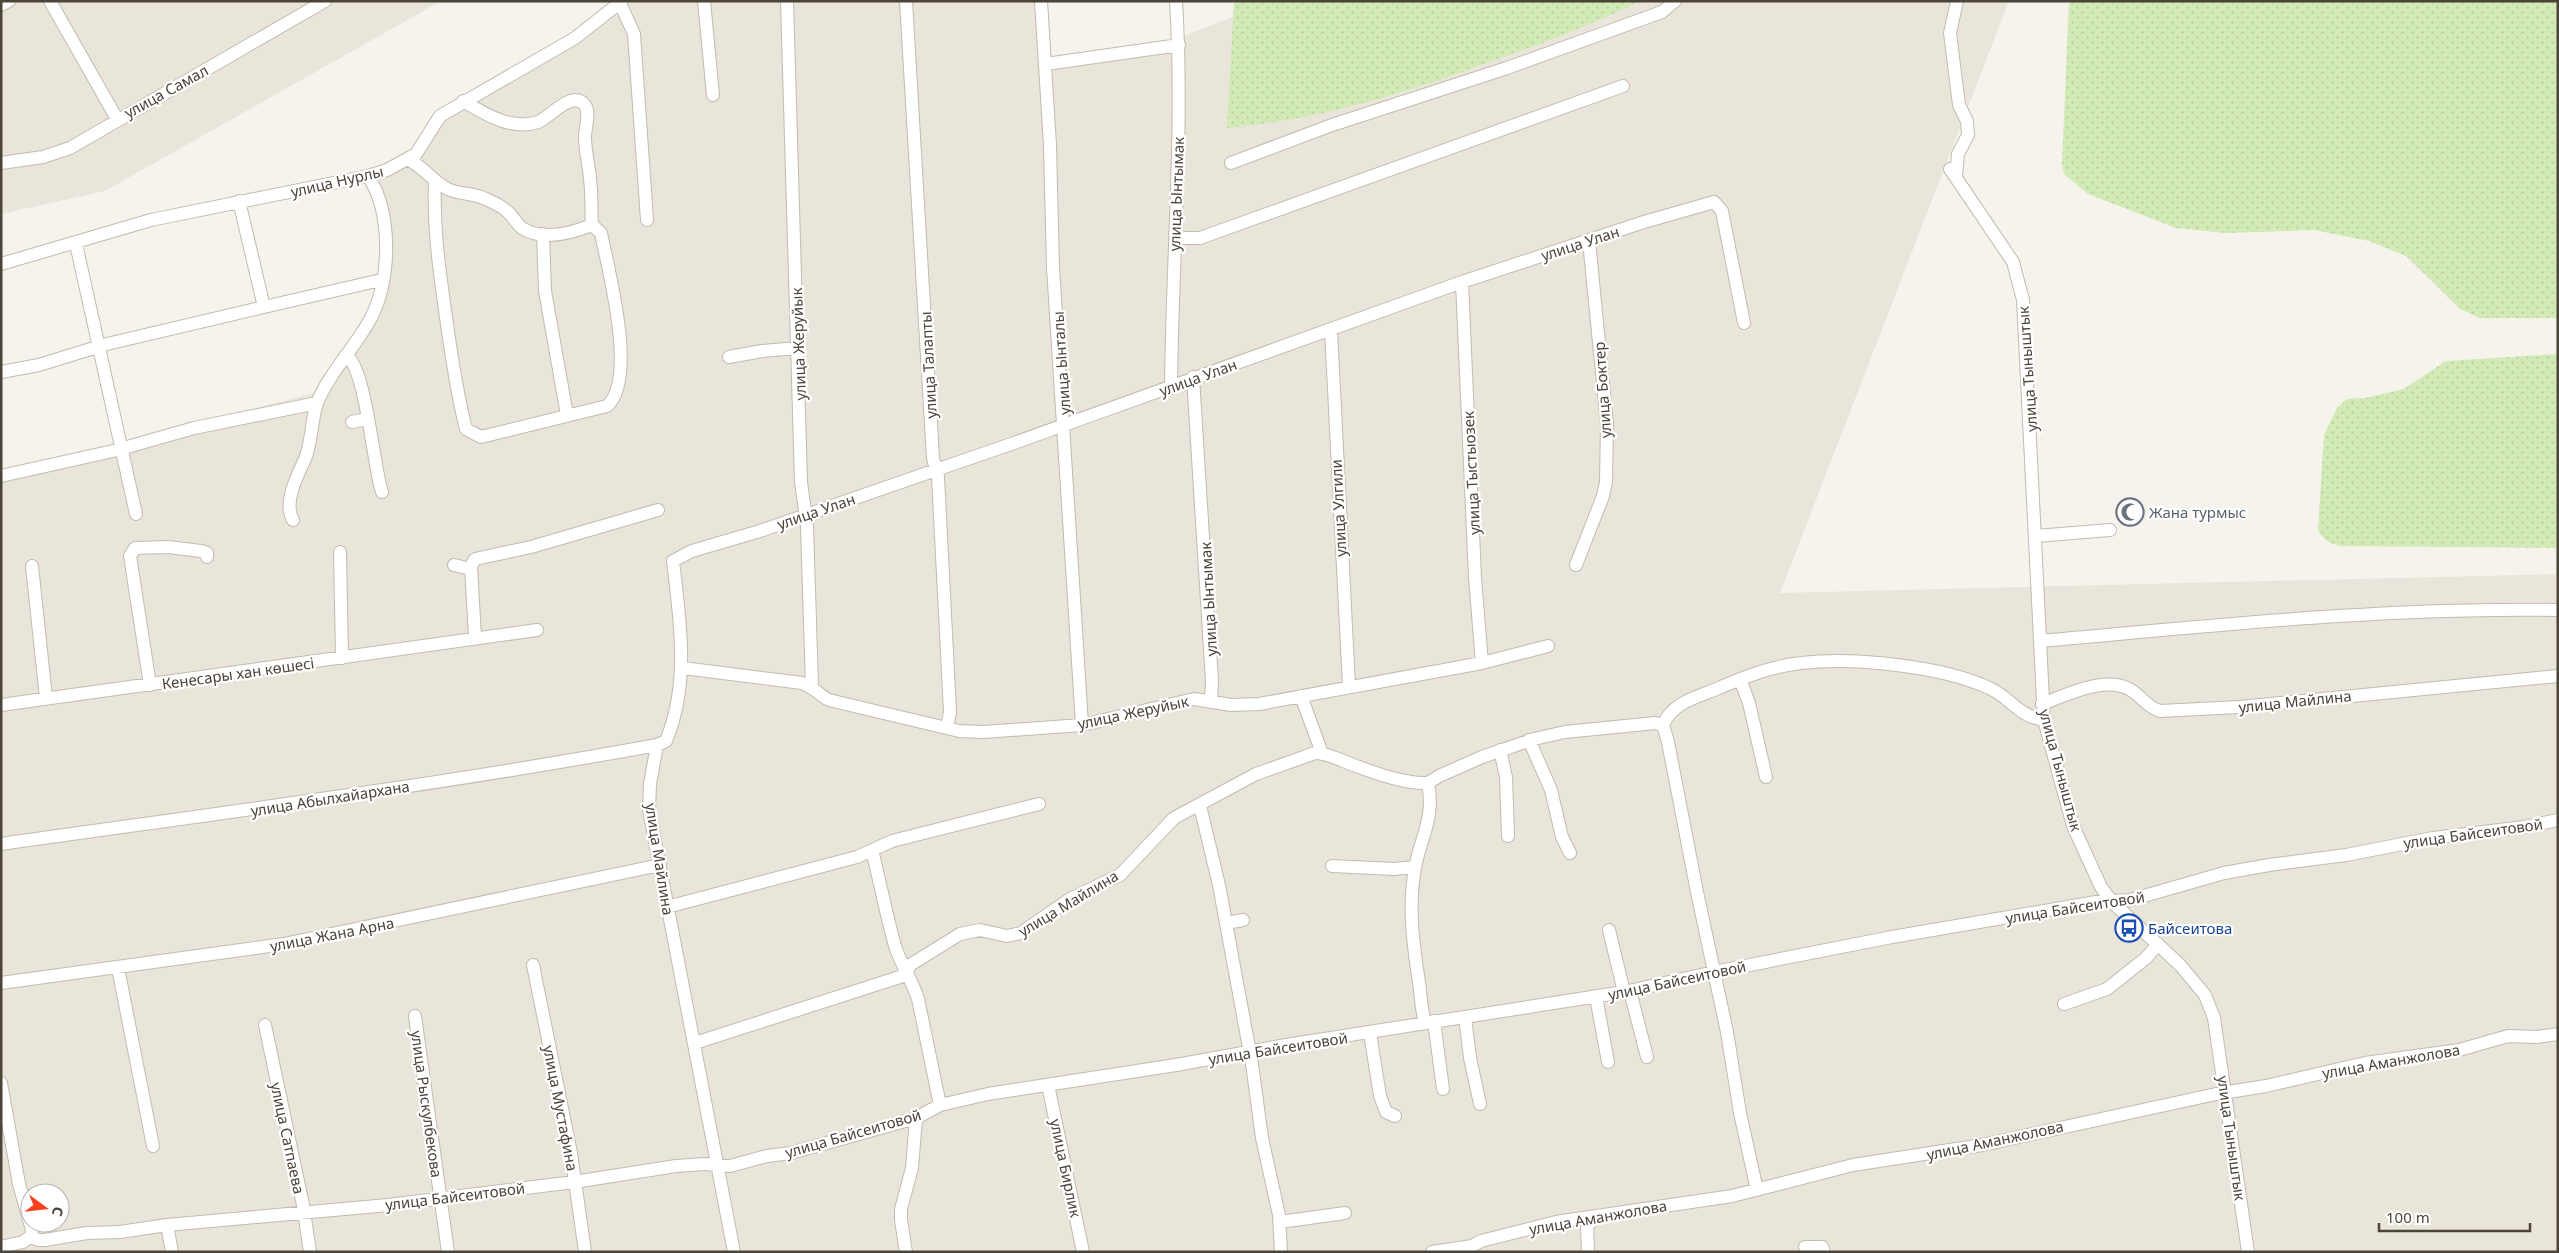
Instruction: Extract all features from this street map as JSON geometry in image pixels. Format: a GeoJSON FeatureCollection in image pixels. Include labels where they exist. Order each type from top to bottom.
{"type":"FeatureCollection","features":[{"type":"Feature","properties":{"kind":"street"},"geometry":{"type":"LineString","coordinates":[[1,6],[9,1]]}},
{"type":"Feature","properties":{"kind":"street"},"geometry":{"type":"LineString","coordinates":[[50,1],[118,119]]}},
{"type":"Feature","properties":{"kind":"street","name":"улица Самал"},"geometry":{"type":"LineString","coordinates":[[1,163],[57,153],[325,1]]}},
{"type":"Feature","properties":{"kind":"street"},"geometry":{"type":"LineString","coordinates":[[704,1],[713,95]]}},
{"type":"Feature","properties":{"kind":"street","name":"улица Жеруйык"},"geometry":{"type":"LineString","coordinates":[[787,1],[801,482],[809,569],[812,686],[819,695],[829,700],[959,731],[989,732],[1082,725],[1194,699],[1231,705],[1260,704],[1349,686],[1482,663],[1548,646]]}},
{"type":"Feature","properties":{"kind":"street","name":"улица Талапты"},"geometry":{"type":"LineString","coordinates":[[906,1],[934,469],[938,476],[950,712],[947,727]]}},
{"type":"Feature","properties":{"kind":"street","name":"улица Ынталы"},"geometry":{"type":"LineString","coordinates":[[1041,1],[1046,64],[1054,267],[1082,725]]}},
{"type":"Feature","properties":{"kind":"street","name":"улица Ынтымак"},"geometry":{"type":"LineString","coordinates":[[1170,388],[1179,135],[1179,45],[1176,1]]}},
{"type":"Feature","properties":{"kind":"street"},"geometry":{"type":"LineString","coordinates":[[1231,163],[1332,124],[1507,68],[1662,12],[1675,1]]}},
{"type":"Feature","properties":{"kind":"street","name":"улица Тыныштык"},"geometry":{"type":"LineString","coordinates":[[1957,1],[1950,32],[1959,105],[1967,121],[1968,135],[1958,154],[1953,172],[2013,262],[2023,300],[2044,720],[2074,826],[2101,888],[2112,902],[2180,965],[2205,995],[2214,1018],[2248,1252]]}},
{"type":"Feature","properties":{"kind":"street"},"geometry":{"type":"LineString","coordinates":[[620,2],[634,34],[647,220]]}},
{"type":"Feature","properties":{"kind":"street","name":"улица Нурлы"},"geometry":{"type":"LineString","coordinates":[[1,264],[76,244],[151,220],[368,176],[387,170],[422,148],[440,116],[575,38],[620,2]]}},
{"type":"Feature","properties":{"kind":"street"},"geometry":{"type":"LineString","coordinates":[[1046,64],[1179,45]]}},
{"type":"Feature","properties":{"kind":"street"},"geometry":{"type":"LineString","coordinates":[[1175,233],[1182,238],[1200,238],[1623,86]]}},
{"type":"Feature","properties":{"kind":"street"},"geometry":{"type":"LineString","coordinates":[[435,180],[434,222],[440,276],[457,395],[466,429],[481,437],[607,406],[611,402],[622,362],[618,319],[601,233],[592,225],[591,181],[585,138],[586,106],[583,102],[576,100],[557,108],[539,122],[522,124],[504,122],[485,114],[464,101]]}},
{"type":"Feature","properties":{"kind":"street"},"geometry":{"type":"LineString","coordinates":[[407,159],[420,165],[435,180],[450,190],[479,195],[508,212],[522,228],[543,234],[572,233],[592,225]]}},
{"type":"Feature","properties":{"kind":"street"},"geometry":{"type":"LineString","coordinates":[[293,520],[289,514],[290,503],[298,472],[306,457],[318,403],[334,372],[372,315],[381,280],[386,249],[385,229],[380,199],[368,176]]}},
{"type":"Feature","properties":{"kind":"street"},"geometry":{"type":"LineString","coordinates":[[239,201],[264,307]]}},
{"type":"Feature","properties":{"kind":"street","name":"улица Улан"},"geometry":{"type":"LineString","coordinates":[[673,561],[692,551],[805,515],[1170,388],[1194,377],[1462,282],[1714,202],[1722,212],[1744,323]]}},
{"type":"Feature","properties":{"kind":"street"},"geometry":{"type":"LineString","coordinates":[[543,234],[545,291],[567,415]]}},
{"type":"Feature","properties":{"kind":"street","name":"улица Боктер"},"geometry":{"type":"LineString","coordinates":[[1576,565],[1606,482],[1607,424],[1589,241]]}},
{"type":"Feature","properties":{"kind":"street"},"geometry":{"type":"LineString","coordinates":[[76,244],[136,514]]}},
{"type":"Feature","properties":{"kind":"street"},"geometry":{"type":"LineString","coordinates":[[1,372],[99,348],[107,344],[381,280]]}},
{"type":"Feature","properties":{"kind":"street","name":"улица Тыстыозек"},"geometry":{"type":"LineString","coordinates":[[1462,282],[1475,578],[1482,663]]}},
{"type":"Feature","properties":{"kind":"street","name":"улица Улгили"},"geometry":{"type":"LineString","coordinates":[[1331,330],[1349,686]]}},
{"type":"Feature","properties":{"kind":"street"},"geometry":{"type":"LineString","coordinates":[[729,357],[762,351],[798,348]]}},
{"type":"Feature","properties":{"kind":"street"},"geometry":{"type":"LineString","coordinates":[[346,355],[351,358],[355,368],[374,444],[378,479],[382,492]]}},
{"type":"Feature","properties":{"kind":"street","name":"улица Ынтымак"},"geometry":{"type":"LineString","coordinates":[[1194,377],[1212,681],[1211,701]]}},
{"type":"Feature","properties":{"kind":"street"},"geometry":{"type":"LineString","coordinates":[[1,476],[120,448],[194,428],[318,403]]}},
{"type":"Feature","properties":{"kind":"street"},"geometry":{"type":"LineString","coordinates":[[352,422],[367,419]]}},
{"type":"Feature","properties":{"kind":"street"},"geometry":{"type":"LineString","coordinates":[[475,637],[471,569],[472,562],[475,559],[565,538],[658,510]]}},
{"type":"Feature","properties":{"kind":"street"},"geometry":{"type":"LineString","coordinates":[[2036,536],[2110,530]]}},
{"type":"Feature","properties":{"kind":"street"},"geometry":{"type":"LineString","coordinates":[[150,685],[130,556],[134,548],[156,547],[201,551],[207,553],[207,557]]}},
{"type":"Feature","properties":{"kind":"street"},"geometry":{"type":"LineString","coordinates":[[340,552],[342,658]]}},
{"type":"Feature","properties":{"kind":"street","name":"улица Майлина"},"geometry":{"type":"LineString","coordinates":[[673,561],[683,668],[671,728],[666,741],[657,745],[650,784],[649,810],[734,1252]]}},
{"type":"Feature","properties":{"kind":"street"},"geometry":{"type":"LineString","coordinates":[[454,565],[471,569]]}},
{"type":"Feature","properties":{"kind":"street"},"geometry":{"type":"LineString","coordinates":[[32,566],[46,698]]}},
{"type":"Feature","properties":{"kind":"street"},"geometry":{"type":"LineString","coordinates":[[2040,641],[2171,628],[2359,616],[2464,610],[2558,610]]}},
{"type":"Feature","properties":{"kind":"street","name":"Кенесары хан көшесі"},"geometry":{"type":"LineString","coordinates":[[1,705],[464,641],[475,637],[536,630]]}},
{"type":"Feature","properties":{"kind":"street"},"geometry":{"type":"LineString","coordinates":[[1757,1190],[1738,1104],[1714,972],[1663,725],[1668,714],[1677,706],[1758,672],[1802,663],[1832,662],[1894,666],[1957,677],[1989,688],[2009,699],[2026,715],[2044,720]]}},
{"type":"Feature","properties":{"kind":"street","name":"улица Жеруйык"},"geometry":{"type":"LineString","coordinates":[[683,668],[812,686]]}},
{"type":"Feature","properties":{"kind":"street","name":"улица Майлина"},"geometry":{"type":"LineString","coordinates":[[2042,704],[2096,687],[2115,686],[2128,688],[2151,709],[2160,711],[2239,707],[2558,676]]}},
{"type":"Feature","properties":{"kind":"street"},"geometry":{"type":"LineString","coordinates":[[1740,679],[1745,687],[1766,777]]}},
{"type":"Feature","properties":{"kind":"street"},"geometry":{"type":"LineString","coordinates":[[1301,696],[1322,753],[1358,767],[1404,781],[1428,783],[1439,776],[1500,750],[1529,740],[1565,732],[1655,723],[1663,725]]}},
{"type":"Feature","properties":{"kind":"street"},"geometry":{"type":"LineString","coordinates":[[1529,740],[1551,790],[1562,837],[1570,853]]}},
{"type":"Feature","properties":{"kind":"street","name":"улица Абылхайархана"},"geometry":{"type":"LineString","coordinates":[[1,844],[187,820],[476,777],[657,745]]}},
{"type":"Feature","properties":{"kind":"street"},"geometry":{"type":"LineString","coordinates":[[1500,750],[1506,777],[1508,836]]}},
{"type":"Feature","properties":{"kind":"street","name":"улица Майлина"},"geometry":{"type":"LineString","coordinates":[[695,1043],[906,975],[910,965],[960,934],[980,930],[1007,936],[1021,934],[1070,899],[1120,875],[1174,818],[1200,806],[1236,783],[1256,774],[1292,760],[1322,753]]}},
{"type":"Feature","properties":{"kind":"street"},"geometry":{"type":"LineString","coordinates":[[1428,783],[1431,810],[1416,867],[1411,915],[1412,946],[1420,1007],[1429,1022],[1443,1089]]}},
{"type":"Feature","properties":{"kind":"street"},"geometry":{"type":"LineString","coordinates":[[667,907],[857,857],[892,841],[1039,804]]}},
{"type":"Feature","properties":{"kind":"street"},"geometry":{"type":"LineString","coordinates":[[1200,806],[1226,923],[1248,1051],[1252,1064],[1267,1168],[1280,1222],[1281,1252]]}},
{"type":"Feature","properties":{"kind":"street","name":"улица Байсеитовой"},"geometry":{"type":"LineString","coordinates":[[1,1247],[23,1242],[31,1236],[38,1240],[45,1240],[68,1235],[120,1232],[167,1225],[304,1213],[574,1182],[676,1166],[705,1164],[730,1166],[767,1156],[790,1153],[916,1118],[940,1105],[1248,1051],[1627,992],[1714,972],[1892,937],[2130,900],[2224,874],[2269,865],[2346,855],[2432,838],[2524,827],[2558,820]]}},
{"type":"Feature","properties":{"kind":"street"},"geometry":{"type":"LineString","coordinates":[[872,850],[895,944],[906,975],[913,983],[918,999],[940,1105]]}},
{"type":"Feature","properties":{"kind":"street","name":"улица Жана Арна"},"geometry":{"type":"LineString","coordinates":[[1,983],[284,944],[660,865]]}},
{"type":"Feature","properties":{"kind":"street"},"geometry":{"type":"LineString","coordinates":[[1332,866],[1410,870],[1416,867]]}},
{"type":"Feature","properties":{"kind":"street"},"geometry":{"type":"LineString","coordinates":[[1226,923],[1242,920]]}},
{"type":"Feature","properties":{"kind":"street"},"geometry":{"type":"LineString","coordinates":[[1609,930],[1646,1057]]}},
{"type":"Feature","properties":{"kind":"street"},"geometry":{"type":"LineString","coordinates":[[2064,1004],[2107,989],[2140,963],[2158,944]]}},
{"type":"Feature","properties":{"kind":"street","name":"улица Мустафина"},"geometry":{"type":"LineString","coordinates":[[533,965],[569,1144],[585,1252]]}},
{"type":"Feature","properties":{"kind":"street"},"geometry":{"type":"LineString","coordinates":[[118,968],[153,1146]]}},
{"type":"Feature","properties":{"kind":"street"},"geometry":{"type":"LineString","coordinates":[[1596,997],[1608,1062]]}},
{"type":"Feature","properties":{"kind":"street","name":"улица Рыскулбекова"},"geometry":{"type":"LineString","coordinates":[[415,1016],[448,1252]]}},
{"type":"Feature","properties":{"kind":"street"},"geometry":{"type":"LineString","coordinates":[[1466,1017],[1470,1058],[1480,1104]]}},
{"type":"Feature","properties":{"kind":"street","name":"улица Сатпаева"},"geometry":{"type":"LineString","coordinates":[[265,1025],[304,1213],[310,1252]]}},
{"type":"Feature","properties":{"kind":"street"},"geometry":{"type":"LineString","coordinates":[[1370,1033],[1380,1096],[1386,1112],[1395,1116]]}},
{"type":"Feature","properties":{"kind":"street","name":"улица Аманжолова"},"geometry":{"type":"LineString","coordinates":[[1432,1252],[1472,1246],[1481,1241],[1556,1222],[1732,1196],[1853,1165],[1982,1145],[2139,1109],[2216,1094],[2226,1094],[2366,1063],[2459,1050],[2508,1036],[2529,1037],[2558,1034]]}},
{"type":"Feature","properties":{"kind":"street"},"geometry":{"type":"LineString","coordinates":[[1,1083],[20,1184],[32,1230],[31,1236]]}},
{"type":"Feature","properties":{"kind":"street","name":"улица Бирлик"},"geometry":{"type":"LineString","coordinates":[[1048,1085],[1083,1252]]}},
{"type":"Feature","properties":{"kind":"street"},"geometry":{"type":"LineString","coordinates":[[906,1252],[901,1209],[912,1168],[916,1118]]}},
{"type":"Feature","properties":{"kind":"street"},"geometry":{"type":"LineString","coordinates":[[1280,1222],[1345,1213]]}},
{"type":"Feature","properties":{"kind":"street"},"geometry":{"type":"LineString","coordinates":[[1588,1252],[1587,1227],[1594,1217]]}},
{"type":"Feature","properties":{"kind":"street"},"geometry":{"type":"LineString","coordinates":[[167,1225],[172,1252]]}},
{"type":"Feature","properties":{"kind":"street"},"geometry":{"type":"LineString","coordinates":[[1805,1247],[1822,1247],[1824,1252]]}},
{"type":"Feature","properties":{"kind":"shaded area"},"geometry":{"type":"Polygon","coordinates":[[[1,1],[441,1],[105,191],[1,214],[1,1]]]}},
{"type":"Feature","properties":{"kind":"shaded area"},"geometry":{"type":"Polygon","coordinates":[[[627,1],[1038,1],[1043,60],[1171,41],[1274,1],[2009,1],[1780,593],[2558,574],[2558,1252],[1,1252],[1,472],[128,442],[318,392],[372,308],[384,247],[379,206],[368,187],[400,170],[423,153],[440,122],[627,1]]]}},
{"type":"Feature","properties":{"kind":"green space"},"geometry":{"type":"Polygon","coordinates":[[[1234,1],[1640,1],[1548,41],[1427,84],[1328,112],[1295,119],[1227,128],[1234,1]]]}},
{"type":"Feature","properties":{"kind":"green space"},"geometry":{"type":"Polygon","coordinates":[[[2069,1],[2558,1],[2558,318],[2480,318],[2460,309],[2406,256],[2369,241],[2314,230],[2226,233],[2176,228],[2088,194],[2064,174],[2062,164],[2069,1]]]}},
{"type":"Feature","properties":{"kind":"green space"},"geometry":{"type":"Polygon","coordinates":[[[2558,354],[2558,548],[2341,546],[2328,541],[2320,533],[2318,530],[2324,435],[2337,408],[2347,399],[2365,398],[2404,389],[2446,361],[2558,354]]]}},
{"type":"Feature","properties":{"kind":"place","name":"Жана турмыс"},"geometry":{"type":"Point","coordinates":[2130,512]}},
{"type":"Feature","properties":{"kind":"place","name":"Байсеитова"},"geometry":{"type":"Point","coordinates":[2129,928]}}]}
